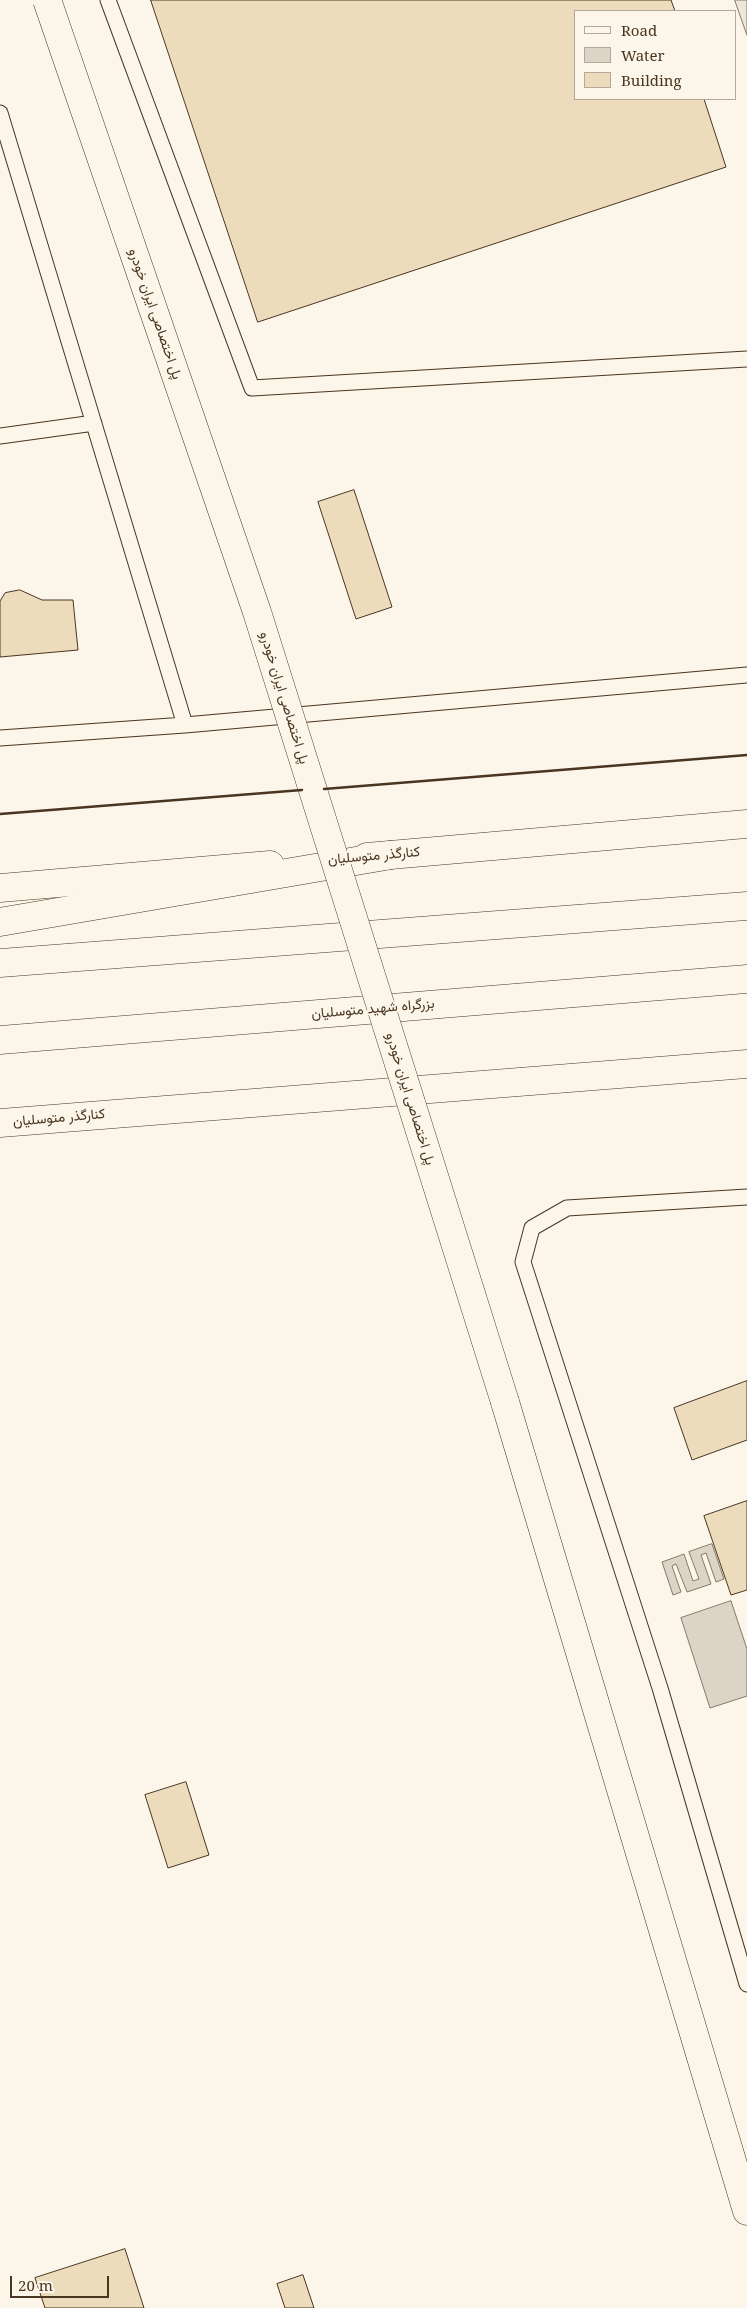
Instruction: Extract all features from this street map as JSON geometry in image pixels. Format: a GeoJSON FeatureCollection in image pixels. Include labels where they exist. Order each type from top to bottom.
{"type":"FeatureCollection","features":[{"type":"Feature","properties":{"kind":"main road","name":"پل اختصاصی ایران خودرو"},"geometry":{"type":"LineString","coordinates":[[47,0],[258,612],[505,1402],[747,2211]]}},
{"type":"Feature","properties":{"kind":"main road","name":"کنارگذر متوسلیان"},"geometry":{"type":"LineString","coordinates":[[0,888],[747,824]]}},
{"type":"Feature","properties":{"kind":"main road"},"geometry":{"type":"LineString","coordinates":[[0,922],[391,855]]}},
{"type":"Feature","properties":{"kind":"main road"},"geometry":{"type":"LineString","coordinates":[[0,963],[747,906]]}},
{"type":"Feature","properties":{"kind":"main road","name":"بزرگراه شهید متوسلیان"},"geometry":{"type":"LineString","coordinates":[[0,1040],[747,979]]}},
{"type":"Feature","properties":{"kind":"main road","name":"کنارگذر متوسلیان"},"geometry":{"type":"LineString","coordinates":[[0,1123],[747,1064]]}},
{"type":"Feature","properties":{"kind":"lane"},"geometry":{"type":"LineString","coordinates":[[108,0],[252,388],[747,359]]}},
{"type":"Feature","properties":{"kind":"lane"},"geometry":{"type":"LineString","coordinates":[[0,113],[186,725]]}},
{"type":"Feature","properties":{"kind":"lane"},"geometry":{"type":"LineString","coordinates":[[0,436],[94,424]]}},
{"type":"Feature","properties":{"kind":"lane"},"geometry":{"type":"LineString","coordinates":[[0,738],[186,725],[747,675]]}},
{"type":"Feature","properties":{"kind":"lane"},"geometry":{"type":"LineString","coordinates":[[747,1197],[567,1208],[532,1228],[523,1262],[660,1688],[747,1984]]}},
{"type":"Feature","properties":{"kind":"shaded area"},"geometry":{"type":"Polygon","coordinates":[[[735,0],[747,0],[747,35],[735,0]]]}},
{"type":"Feature","properties":{"kind":"water"},"geometry":{"type":"Polygon","coordinates":[[[712,1544],[724,1579],[716,1582],[706,1553],[701,1555],[711,1584],[687,1592],[676,1564],[672,1566],[681,1592],[673,1595],[662,1562],[684,1554],[693,1581],[699,1579],[689,1552],[712,1544]]]}},
{"type":"Feature","properties":{"kind":"water"},"geometry":{"type":"Polygon","coordinates":[[[731,1601],[747,1649],[747,1696],[710,1708],[681,1618],[731,1601]]]}},
{"type":"Feature","properties":{"kind":"building"},"geometry":{"type":"Polygon","coordinates":[[[151,0],[671,0],[675,10],[574,10],[574,100],[704,100],[726,167],[258,322],[151,0]]]}},
{"type":"Feature","properties":{"kind":"building"},"geometry":{"type":"Polygon","coordinates":[[[354,490],[392,607],[356,619],[318,502],[354,490]]]}},
{"type":"Feature","properties":{"kind":"building"},"geometry":{"type":"Polygon","coordinates":[[[20,590],[42,600],[73,600],[78,650],[0,657],[0,601],[5,593],[20,590]]]}},
{"type":"Feature","properties":{"kind":"building"},"geometry":{"type":"Polygon","coordinates":[[[747,1381],[747,1440],[692,1460],[674,1408],[747,1381]]]}},
{"type":"Feature","properties":{"kind":"building"},"geometry":{"type":"Polygon","coordinates":[[[747,1501],[747,1590],[731,1595],[704,1516],[747,1501]]]}},
{"type":"Feature","properties":{"kind":"building"},"geometry":{"type":"Polygon","coordinates":[[[186,1782],[209,1855],[168,1868],[145,1795],[186,1782]]]}},
{"type":"Feature","properties":{"kind":"building"},"geometry":{"type":"Polygon","coordinates":[[[125,2249],[144,2308],[45,2308],[35,2278],[125,2249]]]}},
{"type":"Feature","properties":{"kind":"building"},"geometry":{"type":"Polygon","coordinates":[[[303,2275],[314,2308],[285,2308],[277,2284],[303,2275]]]}},
{"type":"Feature","properties":{"kind":"wall"},"geometry":{"type":"LineString","coordinates":[[324,789],[747,755]]}},
{"type":"Feature","properties":{"kind":"wall"},"geometry":{"type":"LineString","coordinates":[[0,814],[302,790]]}}]}
